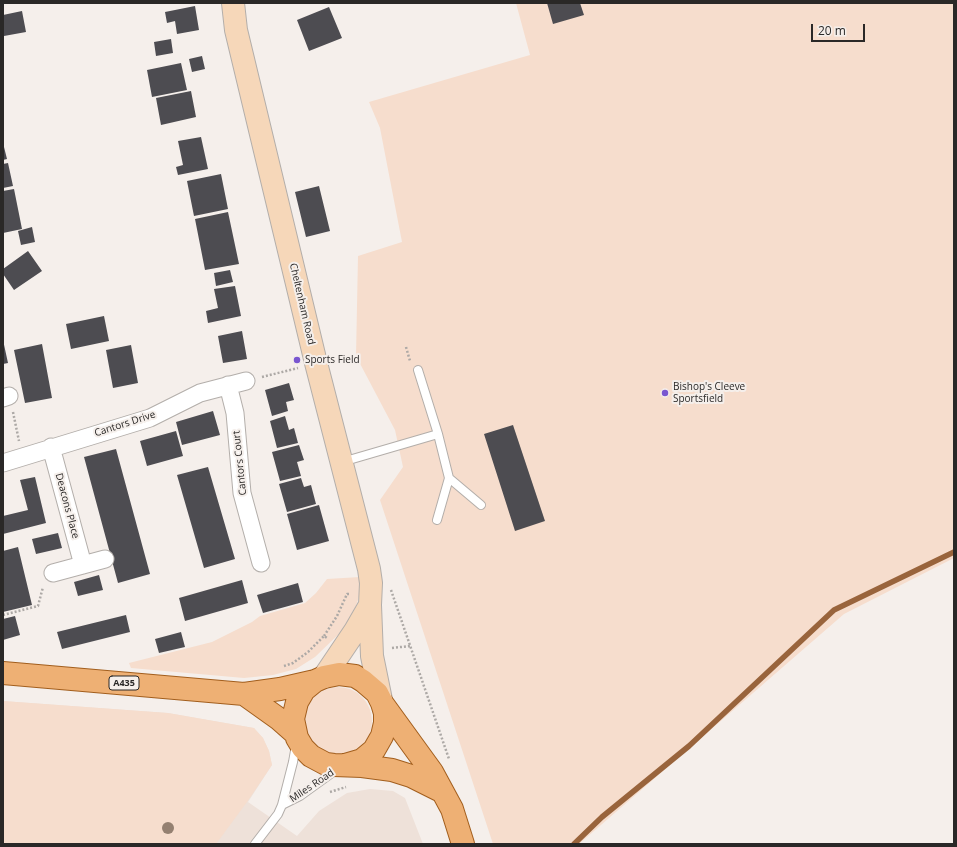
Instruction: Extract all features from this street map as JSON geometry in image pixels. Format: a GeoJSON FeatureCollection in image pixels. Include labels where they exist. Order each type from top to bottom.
{"type":"FeatureCollection","features":[{"type":"Feature","properties":{"kind":"main road","name":"A435"},"geometry":{"type":"LineString","coordinates":[[3,673],[244,694],[280,689],[319,679]]}},
{"type":"Feature","properties":{"kind":"main road"},"geometry":{"type":"LineString","coordinates":[[296,736],[293,719],[297,702],[304,690],[319,679],[339,674],[355,676],[371,686],[432,772],[452,809],[464,844]]}},
{"type":"Feature","properties":{"kind":"main road"},"geometry":{"type":"LineString","coordinates":[[244,694],[279,719],[296,736],[303,748],[318,761],[346,772],[362,766],[392,770],[411,776],[441,791]]}},
{"type":"Feature","properties":{"kind":"main road"},"geometry":{"type":"LineString","coordinates":[[346,772],[374,750],[382,736],[385,723],[385,713],[382,702]]}},
{"type":"Feature","properties":{"kind":"street","name":"Cheltenham Road"},"geometry":{"type":"LineString","coordinates":[[233,3],[236,30],[316,363],[369,569],[371,583],[370,605],[372,651],[382,702]]}},
{"type":"Feature","properties":{"kind":"street","name":"Cantors Drive"},"geometry":{"type":"LineString","coordinates":[[3,463],[51,447],[150,418],[200,393],[246,381]]}},
{"type":"Feature","properties":{"kind":"street","name":"Cantors Court"},"geometry":{"type":"LineString","coordinates":[[228,385],[235,413],[242,493],[261,563]]}},
{"type":"Feature","properties":{"kind":"street","name":"Deacons Place"},"geometry":{"type":"LineString","coordinates":[[51,447],[82,565]]}},
{"type":"Feature","properties":{"kind":"street"},"geometry":{"type":"LineString","coordinates":[[53,573],[105,559]]}},
{"type":"Feature","properties":{"kind":"street","name":"Cheltenham Road"},"geometry":{"type":"LineString","coordinates":[[319,679],[344,646],[370,605]]}},
{"type":"Feature","properties":{"kind":"lane"},"geometry":{"type":"LineString","coordinates":[[418,370],[438,434],[449,478],[437,520]]}},
{"type":"Feature","properties":{"kind":"lane"},"geometry":{"type":"LineString","coordinates":[[341,462],[438,434]]}},
{"type":"Feature","properties":{"kind":"lane"},"geometry":{"type":"LineString","coordinates":[[449,478],[481,505]]}},
{"type":"Feature","properties":{"kind":"lane","name":"Miles Road"},"geometry":{"type":"LineString","coordinates":[[255,844],[278,814],[282,806],[293,762],[296,736]]}},
{"type":"Feature","properties":{"kind":"lane","name":"Miles Road"},"geometry":{"type":"LineString","coordinates":[[282,806],[346,772]]}},
{"type":"Feature","properties":{"kind":"path"},"geometry":{"type":"LineString","coordinates":[[246,381],[316,363]]}},
{"type":"Feature","properties":{"kind":"path"},"geometry":{"type":"LineString","coordinates":[[6,397],[22,456]]}},
{"type":"Feature","properties":{"kind":"path"},"geometry":{"type":"LineString","coordinates":[[3,615],[38,606],[46,576],[53,573]]}},
{"type":"Feature","properties":{"kind":"path"},"geometry":{"type":"LineString","coordinates":[[390,587],[450,763]]}},
{"type":"Feature","properties":{"kind":"path"},"geometry":{"type":"LineString","coordinates":[[283,667],[292,663],[308,652],[324,636],[344,646]]}},
{"type":"Feature","properties":{"kind":"path"},"geometry":{"type":"LineString","coordinates":[[372,651],[410,646]]}},
{"type":"Feature","properties":{"kind":"path"},"geometry":{"type":"LineString","coordinates":[[329,792],[346,772]]}},
{"type":"Feature","properties":{"kind":"shaded area","name":"Bishop's Cleeve Sportsfield"},"geometry":{"type":"Polygon","coordinates":[[[516,3],[954,3],[954,558],[844,614],[579,844],[493,844],[380,500],[403,467],[395,430],[356,356],[358,256],[402,242],[380,128],[369,102],[530,55],[516,3]]]}},
{"type":"Feature","properties":{"kind":"shaded area"},"geometry":{"type":"Polygon","coordinates":[[[360,577],[361,591],[356,606],[343,630],[315,657],[296,669],[273,675],[244,678],[131,668],[129,663],[212,642],[252,622],[260,616],[305,603],[316,593],[327,579],[360,577]]]}},
{"type":"Feature","properties":{"kind":"shaded area"},"geometry":{"type":"Polygon","coordinates":[[[338,687],[351,690],[362,697],[369,708],[372,721],[369,734],[362,745],[351,752],[338,755],[325,752],[314,745],[307,734],[304,721],[307,708],[314,697],[325,690],[338,687]]]}},
{"type":"Feature","properties":{"kind":"shaded area"},"geometry":{"type":"Polygon","coordinates":[[[3,701],[168,713],[254,728],[263,738],[269,751],[272,765],[248,802],[297,836],[319,811],[347,793],[370,789],[393,791],[405,798],[423,844],[3,844],[3,701]]]}},
{"type":"Feature","properties":{"kind":"shaded area"},"geometry":{"type":"Polygon","coordinates":[[[3,701],[168,713],[254,728],[263,738],[269,751],[272,765],[216,844],[3,844],[3,701]]]}},
{"type":"Feature","properties":{"kind":"building"},"geometry":{"type":"Polygon","coordinates":[[[547,3],[580,3],[584,15],[553,24],[547,3]]]}},
{"type":"Feature","properties":{"kind":"building"},"geometry":{"type":"Polygon","coordinates":[[[195,6],[199,30],[177,34],[175,21],[167,23],[165,12],[195,6]]]}},
{"type":"Feature","properties":{"kind":"building"},"geometry":{"type":"Polygon","coordinates":[[[329,7],[342,38],[309,51],[297,20],[329,7]]]}},
{"type":"Feature","properties":{"kind":"building"},"geometry":{"type":"Polygon","coordinates":[[[22,11],[26,32],[4,36],[3,15],[22,11]]]}},
{"type":"Feature","properties":{"kind":"building"},"geometry":{"type":"Polygon","coordinates":[[[171,39],[173,53],[156,56],[154,42],[171,39]]]}},
{"type":"Feature","properties":{"kind":"building"},"geometry":{"type":"Polygon","coordinates":[[[202,56],[205,69],[192,72],[189,59],[202,56]]]}},
{"type":"Feature","properties":{"kind":"building"},"geometry":{"type":"Polygon","coordinates":[[[181,63],[187,90],[152,97],[147,70],[181,63]]]}},
{"type":"Feature","properties":{"kind":"building"},"geometry":{"type":"Polygon","coordinates":[[[191,91],[196,117],[161,125],[156,98],[191,91]]]}},
{"type":"Feature","properties":{"kind":"building"},"geometry":{"type":"Polygon","coordinates":[[[201,137],[208,169],[178,175],[176,167],[183,165],[178,141],[201,137]]]}},
{"type":"Feature","properties":{"kind":"building"},"geometry":{"type":"Polygon","coordinates":[[[3,143],[7,159],[3,160],[3,143]]]}},
{"type":"Feature","properties":{"kind":"building"},"geometry":{"type":"Polygon","coordinates":[[[8,163],[13,186],[3,188],[3,164],[8,163]]]}},
{"type":"Feature","properties":{"kind":"building"},"geometry":{"type":"Polygon","coordinates":[[[221,174],[228,209],[194,216],[187,181],[221,174]]]}},
{"type":"Feature","properties":{"kind":"building"},"geometry":{"type":"Polygon","coordinates":[[[319,186],[330,231],[306,237],[295,192],[319,186]]]}},
{"type":"Feature","properties":{"kind":"building"},"geometry":{"type":"Polygon","coordinates":[[[14,189],[22,229],[3,233],[3,191],[14,189]]]}},
{"type":"Feature","properties":{"kind":"building"},"geometry":{"type":"Polygon","coordinates":[[[228,212],[239,264],[205,270],[195,219],[228,212]]]}},
{"type":"Feature","properties":{"kind":"building"},"geometry":{"type":"Polygon","coordinates":[[[32,227],[35,242],[21,245],[18,231],[32,227]]]}},
{"type":"Feature","properties":{"kind":"building"},"geometry":{"type":"Polygon","coordinates":[[[28,251],[42,271],[14,290],[3,274],[3,269],[28,251]]]}},
{"type":"Feature","properties":{"kind":"building"},"geometry":{"type":"Polygon","coordinates":[[[230,270],[233,282],[216,286],[214,273],[230,270]]]}},
{"type":"Feature","properties":{"kind":"building"},"geometry":{"type":"Polygon","coordinates":[[[235,286],[241,316],[208,323],[206,311],[218,308],[214,289],[235,286]]]}},
{"type":"Feature","properties":{"kind":"building"},"geometry":{"type":"Polygon","coordinates":[[[104,316],[109,341],[71,349],[66,324],[104,316]]]}},
{"type":"Feature","properties":{"kind":"building"},"geometry":{"type":"Polygon","coordinates":[[[242,331],[247,359],[223,363],[218,336],[242,331]]]}},
{"type":"Feature","properties":{"kind":"building"},"geometry":{"type":"Polygon","coordinates":[[[3,340],[8,363],[3,364],[3,340]]]}},
{"type":"Feature","properties":{"kind":"building"},"geometry":{"type":"Polygon","coordinates":[[[42,344],[52,398],[25,403],[14,350],[42,344]]]}},
{"type":"Feature","properties":{"kind":"building"},"geometry":{"type":"Polygon","coordinates":[[[131,345],[138,383],[113,388],[106,350],[131,345]]]}},
{"type":"Feature","properties":{"kind":"building"},"geometry":{"type":"Polygon","coordinates":[[[289,383],[294,400],[286,402],[288,411],[272,416],[265,390],[289,383]]]}},
{"type":"Feature","properties":{"kind":"building"},"geometry":{"type":"Polygon","coordinates":[[[213,411],[220,435],[182,445],[176,422],[213,411]]]}},
{"type":"Feature","properties":{"kind":"building"},"geometry":{"type":"Polygon","coordinates":[[[285,416],[289,430],[294,428],[298,443],[277,448],[270,421],[285,416]]]}},
{"type":"Feature","properties":{"kind":"building"},"geometry":{"type":"Polygon","coordinates":[[[513,425],[545,521],[515,531],[484,434],[513,425]]]}},
{"type":"Feature","properties":{"kind":"building"},"geometry":{"type":"Polygon","coordinates":[[[176,431],[183,456],[147,466],[140,441],[176,431]]]}},
{"type":"Feature","properties":{"kind":"building"},"geometry":{"type":"Polygon","coordinates":[[[299,445],[304,460],[297,462],[301,476],[280,481],[272,452],[299,445]]]}},
{"type":"Feature","properties":{"kind":"building"},"geometry":{"type":"Polygon","coordinates":[[[116,449],[150,574],[118,583],[84,457],[116,449]]]}},
{"type":"Feature","properties":{"kind":"building"},"geometry":{"type":"Polygon","coordinates":[[[208,467],[235,559],[204,568],[177,475],[208,467]]]}},
{"type":"Feature","properties":{"kind":"building"},"geometry":{"type":"Polygon","coordinates":[[[35,477],[46,523],[3,534],[3,516],[28,510],[20,480],[35,477]]]}},
{"type":"Feature","properties":{"kind":"building"},"geometry":{"type":"Polygon","coordinates":[[[301,478],[304,487],[311,485],[316,504],[287,512],[279,484],[301,478]]]}},
{"type":"Feature","properties":{"kind":"building"},"geometry":{"type":"Polygon","coordinates":[[[319,505],[329,541],[297,550],[287,514],[319,505]]]}},
{"type":"Feature","properties":{"kind":"building"},"geometry":{"type":"Polygon","coordinates":[[[58,533],[62,548],[36,554],[32,539],[58,533]]]}},
{"type":"Feature","properties":{"kind":"building"},"geometry":{"type":"Polygon","coordinates":[[[18,547],[32,605],[3,612],[3,551],[18,547]]]}},
{"type":"Feature","properties":{"kind":"building"},"geometry":{"type":"Polygon","coordinates":[[[99,575],[103,590],[78,596],[74,582],[99,575]]]}},
{"type":"Feature","properties":{"kind":"building"},"geometry":{"type":"Polygon","coordinates":[[[242,580],[248,603],[185,621],[179,598],[242,580]]]}},
{"type":"Feature","properties":{"kind":"building"},"geometry":{"type":"Polygon","coordinates":[[[298,583],[303,602],[263,613],[257,595],[298,583]]]}},
{"type":"Feature","properties":{"kind":"building"},"geometry":{"type":"Polygon","coordinates":[[[126,615],[130,632],[62,649],[57,632],[126,615]]]}},
{"type":"Feature","properties":{"kind":"building"},"geometry":{"type":"Polygon","coordinates":[[[15,616],[20,635],[3,640],[3,619],[15,616]]]}},
{"type":"Feature","properties":{"kind":"building"},"geometry":{"type":"Polygon","coordinates":[[[181,632],[185,647],[159,653],[155,639],[181,632]]]}},
{"type":"Feature","properties":{"kind":"waterway"},"geometry":{"type":"LineString","coordinates":[[574,844],[602,817],[689,746],[834,610],[954,552]]}},
{"type":"Feature","properties":{"kind":"place","name":"Sports Field"},"geometry":{"type":"Point","coordinates":[297,360]}},
{"type":"Feature","properties":{"kind":"place","name":"Bishop's Cleeve Sportsfield"},"geometry":{"type":"Point","coordinates":[665,393]}}]}
